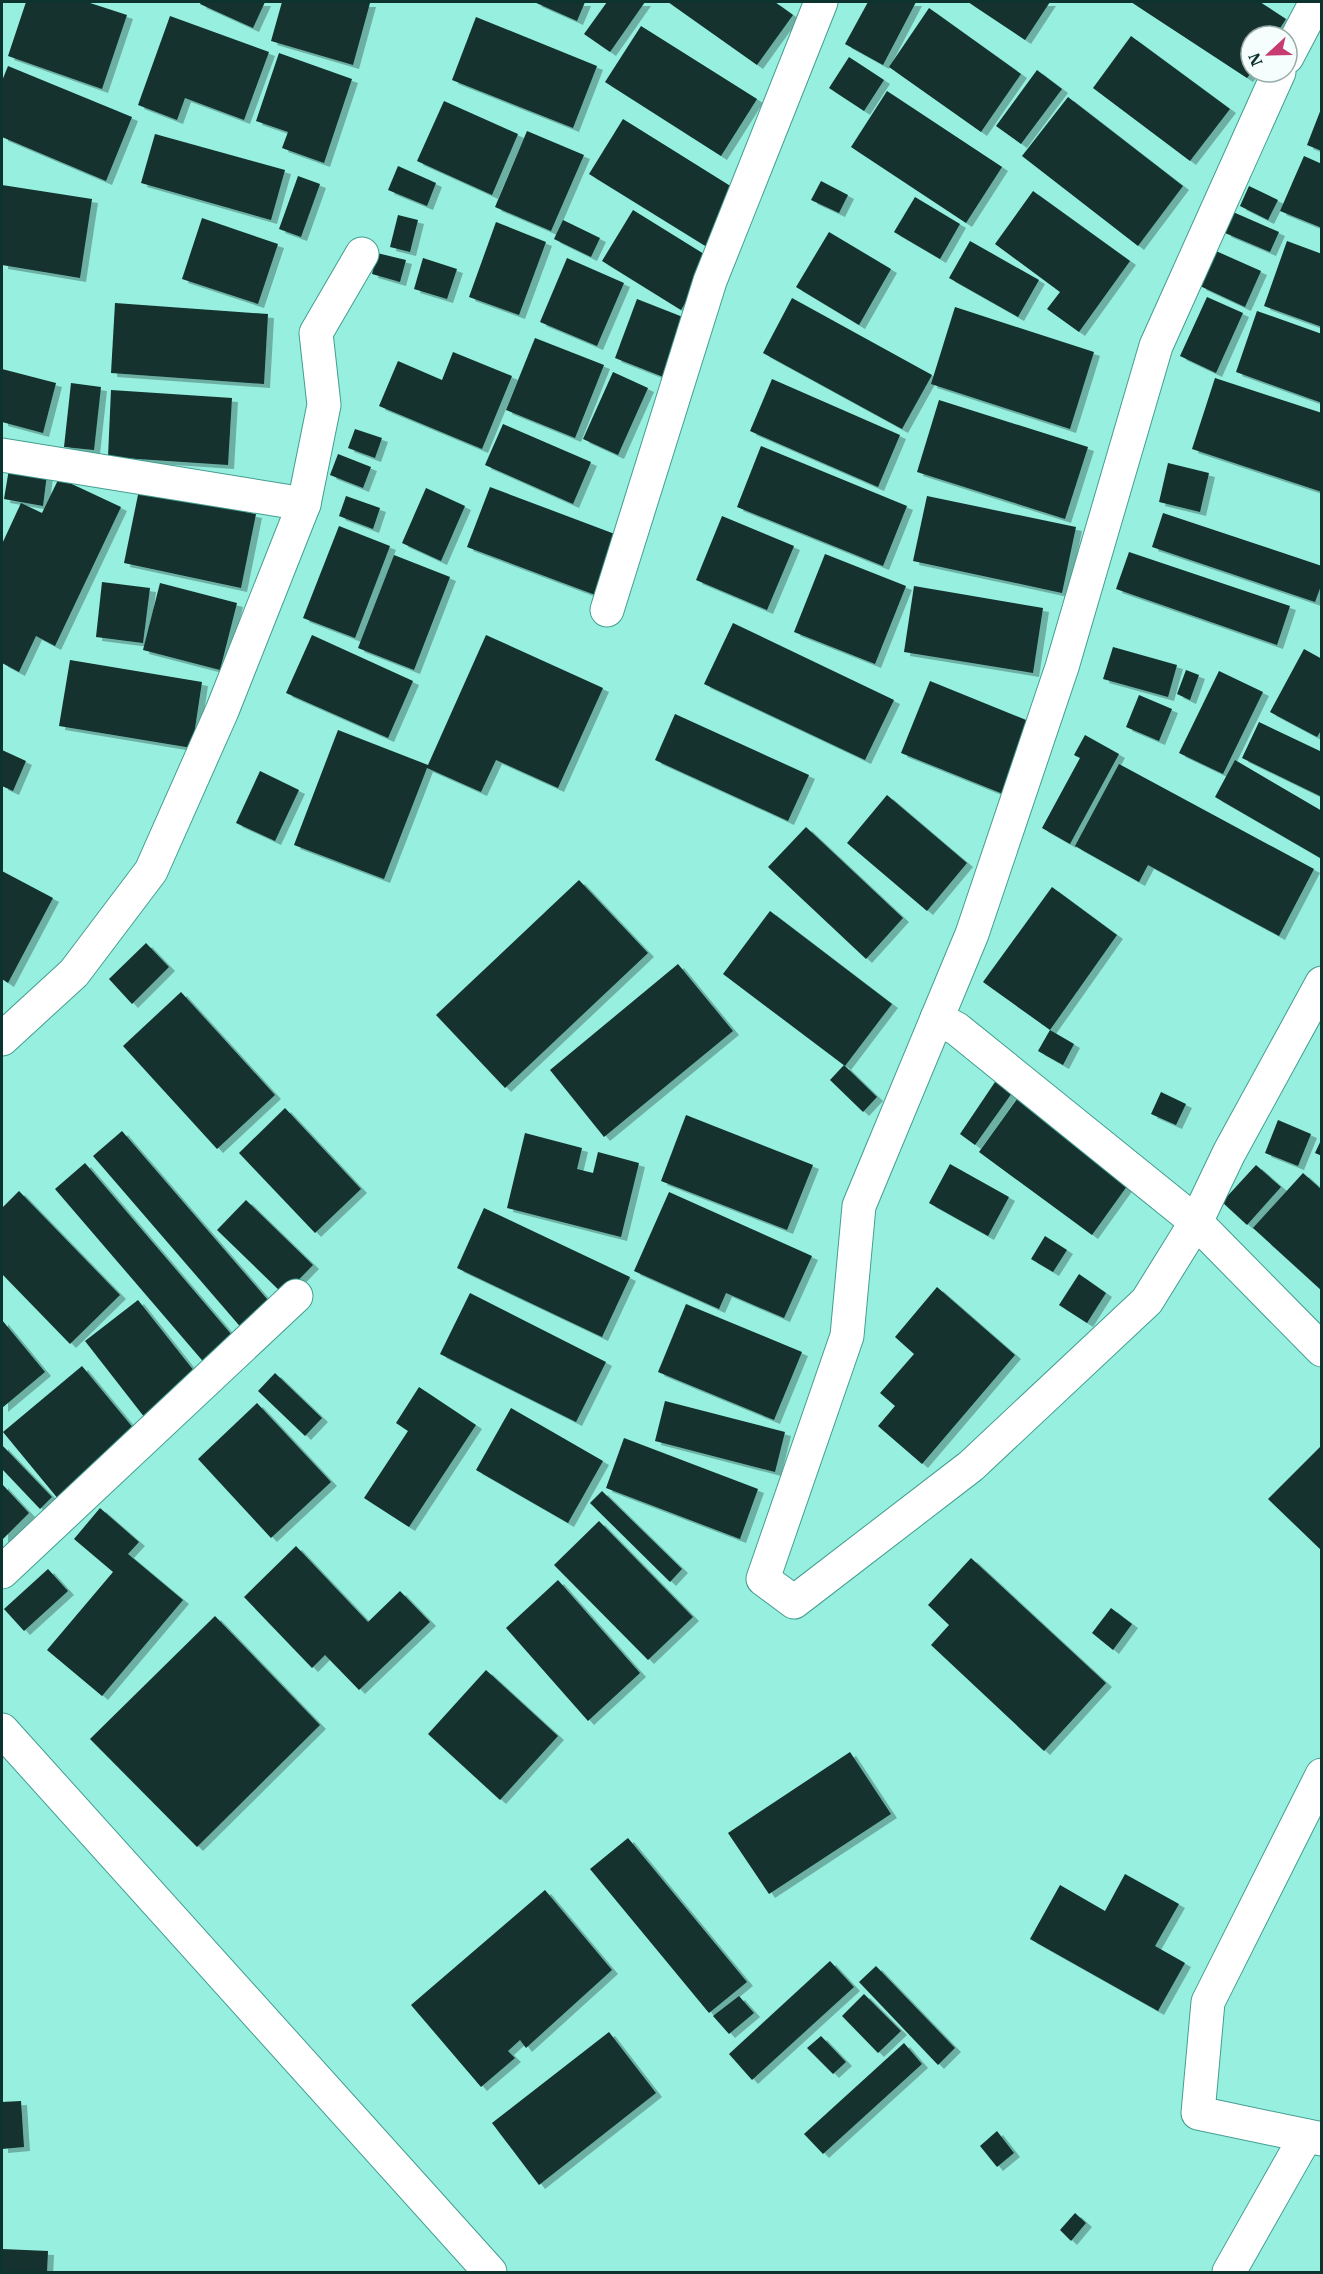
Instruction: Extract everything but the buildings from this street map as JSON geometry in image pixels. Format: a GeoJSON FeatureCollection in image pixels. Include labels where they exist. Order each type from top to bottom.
{"type":"FeatureCollection","features":[{"type":"Feature","properties":{"kind":"street"},"geometry":{"type":"LineString","coordinates":[[607,610],[710,281],[820,2]]}},
{"type":"Feature","properties":{"kind":"street"},"geometry":{"type":"LineString","coordinates":[[1299,34],[1316,2]]}},
{"type":"Feature","properties":{"kind":"street"},"geometry":{"type":"LineString","coordinates":[[1274,84],[1156,346],[1062,667],[972,934],[859,1206],[847,1336],[763,1579],[794,1602],[971,1467],[1147,1301],[1196,1222],[1229,1153],[1322,983]]}},
{"type":"Feature","properties":{"kind":"street"},"geometry":{"type":"LineString","coordinates":[[2,1039],[74,973],[151,871],[222,711],[304,504],[324,405],[316,333],[362,254]]}},
{"type":"Feature","properties":{"kind":"street"},"geometry":{"type":"LineString","coordinates":[[2,455],[304,504]]}},
{"type":"Feature","properties":{"kind":"street"},"geometry":{"type":"LineString","coordinates":[[937,1018],[957,1029],[1196,1222],[1322,1350]]}},
{"type":"Feature","properties":{"kind":"street"},"geometry":{"type":"LineString","coordinates":[[2,1572],[296,1296]]}},
{"type":"Feature","properties":{"kind":"street"},"geometry":{"type":"LineString","coordinates":[[2,1731],[490,2272]]}},
{"type":"Feature","properties":{"kind":"street"},"geometry":{"type":"LineString","coordinates":[[1229,2272],[1314,2138],[1198,2113],[1208,2002],[1322,1775]]}}]}
